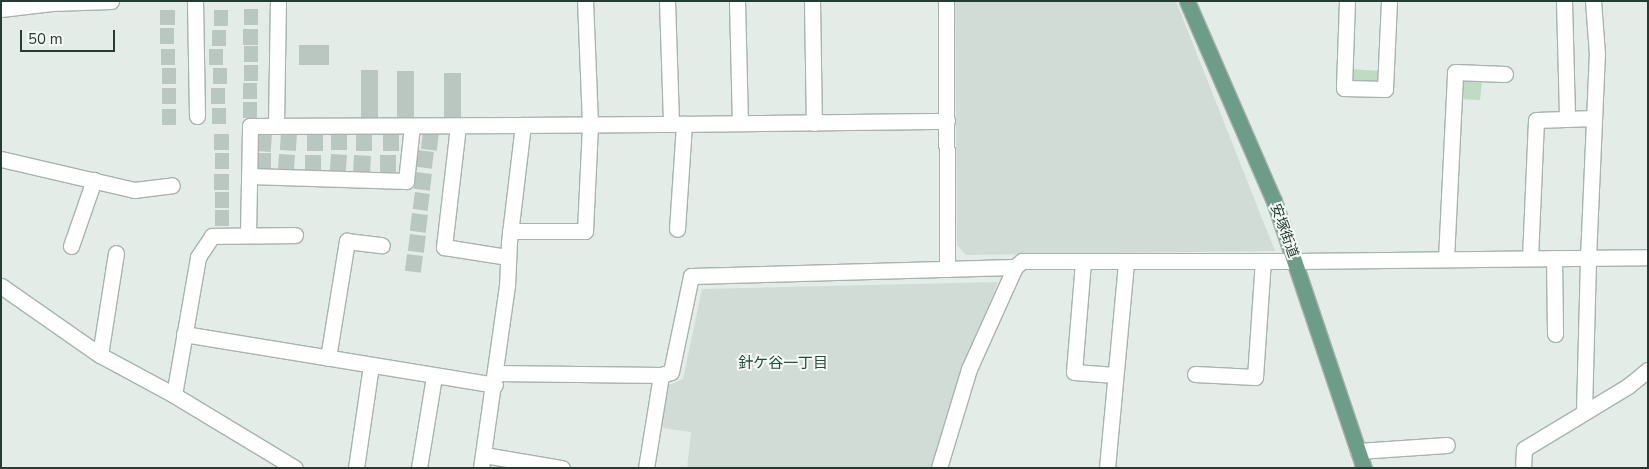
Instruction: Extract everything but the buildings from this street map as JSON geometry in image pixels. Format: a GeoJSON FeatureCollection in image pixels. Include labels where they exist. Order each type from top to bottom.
{"type":"FeatureCollection","features":[{"type":"Feature","properties":{"kind":"main road","name":"安塚街道"},"geometry":{"type":"LineString","coordinates":[[1187,1],[1264,178],[1295,262],[1364,468]]}},
{"type":"Feature","properties":{"kind":"street"},"geometry":{"type":"LineString","coordinates":[[1,8],[52,2],[111,1]]}},
{"type":"Feature","properties":{"kind":"street"},"geometry":{"type":"LineString","coordinates":[[195,1],[197,116]]}},
{"type":"Feature","properties":{"kind":"street"},"geometry":{"type":"LineString","coordinates":[[276,126],[278,1]]}},
{"type":"Feature","properties":{"kind":"street"},"geometry":{"type":"LineString","coordinates":[[510,231],[585,231],[590,124],[585,1]]}},
{"type":"Feature","properties":{"kind":"street"},"geometry":{"type":"LineString","coordinates":[[667,1],[678,124],[677,229]]}},
{"type":"Feature","properties":{"kind":"street"},"geometry":{"type":"LineString","coordinates":[[737,1],[740,123]]}},
{"type":"Feature","properties":{"kind":"street"},"geometry":{"type":"LineString","coordinates":[[812,1],[814,123]]}},
{"type":"Feature","properties":{"kind":"street"},"geometry":{"type":"LineString","coordinates":[[946,1],[948,269]]}},
{"type":"Feature","properties":{"kind":"street"},"geometry":{"type":"LineString","coordinates":[[1347,1],[1344,88],[1385,89],[1388,1]]}},
{"type":"Feature","properties":{"kind":"street"},"geometry":{"type":"LineString","coordinates":[[1564,1],[1567,119]]}},
{"type":"Feature","properties":{"kind":"street"},"geometry":{"type":"LineString","coordinates":[[1584,412],[1588,258],[1597,54],[1593,1]]}},
{"type":"Feature","properties":{"kind":"street"},"geometry":{"type":"LineString","coordinates":[[1446,260],[1455,72],[1505,74]]}},
{"type":"Feature","properties":{"kind":"street"},"geometry":{"type":"LineString","coordinates":[[1530,258],[1536,120],[1594,118]]}},
{"type":"Feature","properties":{"kind":"street"},"geometry":{"type":"LineString","coordinates":[[248,235],[250,126],[947,121]]}},
{"type":"Feature","properties":{"kind":"street"},"geometry":{"type":"LineString","coordinates":[[524,125],[510,231],[507,286],[483,461],[562,468]]}},
{"type":"Feature","properties":{"kind":"street"},"geometry":{"type":"LineString","coordinates":[[249,176],[406,181],[412,126]]}},
{"type":"Feature","properties":{"kind":"street"},"geometry":{"type":"LineString","coordinates":[[458,126],[444,247],[508,257]]}},
{"type":"Feature","properties":{"kind":"street"},"geometry":{"type":"LineString","coordinates":[[1,159],[134,190],[172,185]]}},
{"type":"Feature","properties":{"kind":"street"},"geometry":{"type":"LineString","coordinates":[[71,246],[94,180]]}},
{"type":"Feature","properties":{"kind":"street"},"geometry":{"type":"LineString","coordinates":[[174,395],[198,257],[212,236],[295,235]]}},
{"type":"Feature","properties":{"kind":"street"},"geometry":{"type":"LineString","coordinates":[[328,358],[348,241],[382,245]]}},
{"type":"Feature","properties":{"kind":"street"},"geometry":{"type":"LineString","coordinates":[[100,355],[116,252]]}},
{"type":"Feature","properties":{"kind":"street"},"geometry":{"type":"LineString","coordinates":[[939,468],[969,370],[1015,267],[1022,261],[1295,262],[1648,257]]}},
{"type":"Feature","properties":{"kind":"street"},"geometry":{"type":"LineString","coordinates":[[1554,258],[1555,334]]}},
{"type":"Feature","properties":{"kind":"street"},"geometry":{"type":"LineString","coordinates":[[1195,374],[1255,377],[1264,261]]}},
{"type":"Feature","properties":{"kind":"street"},"geometry":{"type":"LineString","coordinates":[[1083,262],[1074,372],[1116,375]]}},
{"type":"Feature","properties":{"kind":"street"},"geometry":{"type":"LineString","coordinates":[[1107,468],[1126,262]]}},
{"type":"Feature","properties":{"kind":"street"},"geometry":{"type":"LineString","coordinates":[[184,334],[434,376],[495,379],[661,375],[671,372],[691,276],[1015,267]]}},
{"type":"Feature","properties":{"kind":"street"},"geometry":{"type":"LineString","coordinates":[[1,286],[100,355],[174,395],[294,468]]}},
{"type":"Feature","properties":{"kind":"street"},"geometry":{"type":"LineString","coordinates":[[356,468],[371,365]]}},
{"type":"Feature","properties":{"kind":"street"},"geometry":{"type":"LineString","coordinates":[[1523,468],[1524,449],[1628,386],[1648,370]]}},
{"type":"Feature","properties":{"kind":"street"},"geometry":{"type":"LineString","coordinates":[[646,468],[661,375]]}},
{"type":"Feature","properties":{"kind":"street"},"geometry":{"type":"LineString","coordinates":[[419,468],[434,376]]}},
{"type":"Feature","properties":{"kind":"street"},"geometry":{"type":"LineString","coordinates":[[1358,451],[1447,445]]}},
{"type":"Feature","properties":{"kind":"shaded area"},"geometry":{"type":"Polygon","coordinates":[[[955,1],[1176,1],[1275,251],[966,255],[957,245],[955,1]]]}},
{"type":"Feature","properties":{"kind":"shaded area"},"geometry":{"type":"Polygon","coordinates":[[[998,282],[964,367],[931,468],[687,468],[691,432],[662,428],[666,386],[683,379],[702,289],[998,282]]]}},
{"type":"Feature","properties":{"kind":"green space"},"geometry":{"type":"Polygon","coordinates":[[[1352,69],[1378,71],[1378,80],[1374,84],[1354,83],[1352,69]]]}},
{"type":"Feature","properties":{"kind":"green space"},"geometry":{"type":"Polygon","coordinates":[[[1464,79],[1482,81],[1480,100],[1458,99],[1459,85],[1464,79]]]}},
{"type":"Feature","properties":{"kind":"district","name":"針ケ谷一丁目"},"geometry":{"type":"Point","coordinates":[783,364]}}]}
